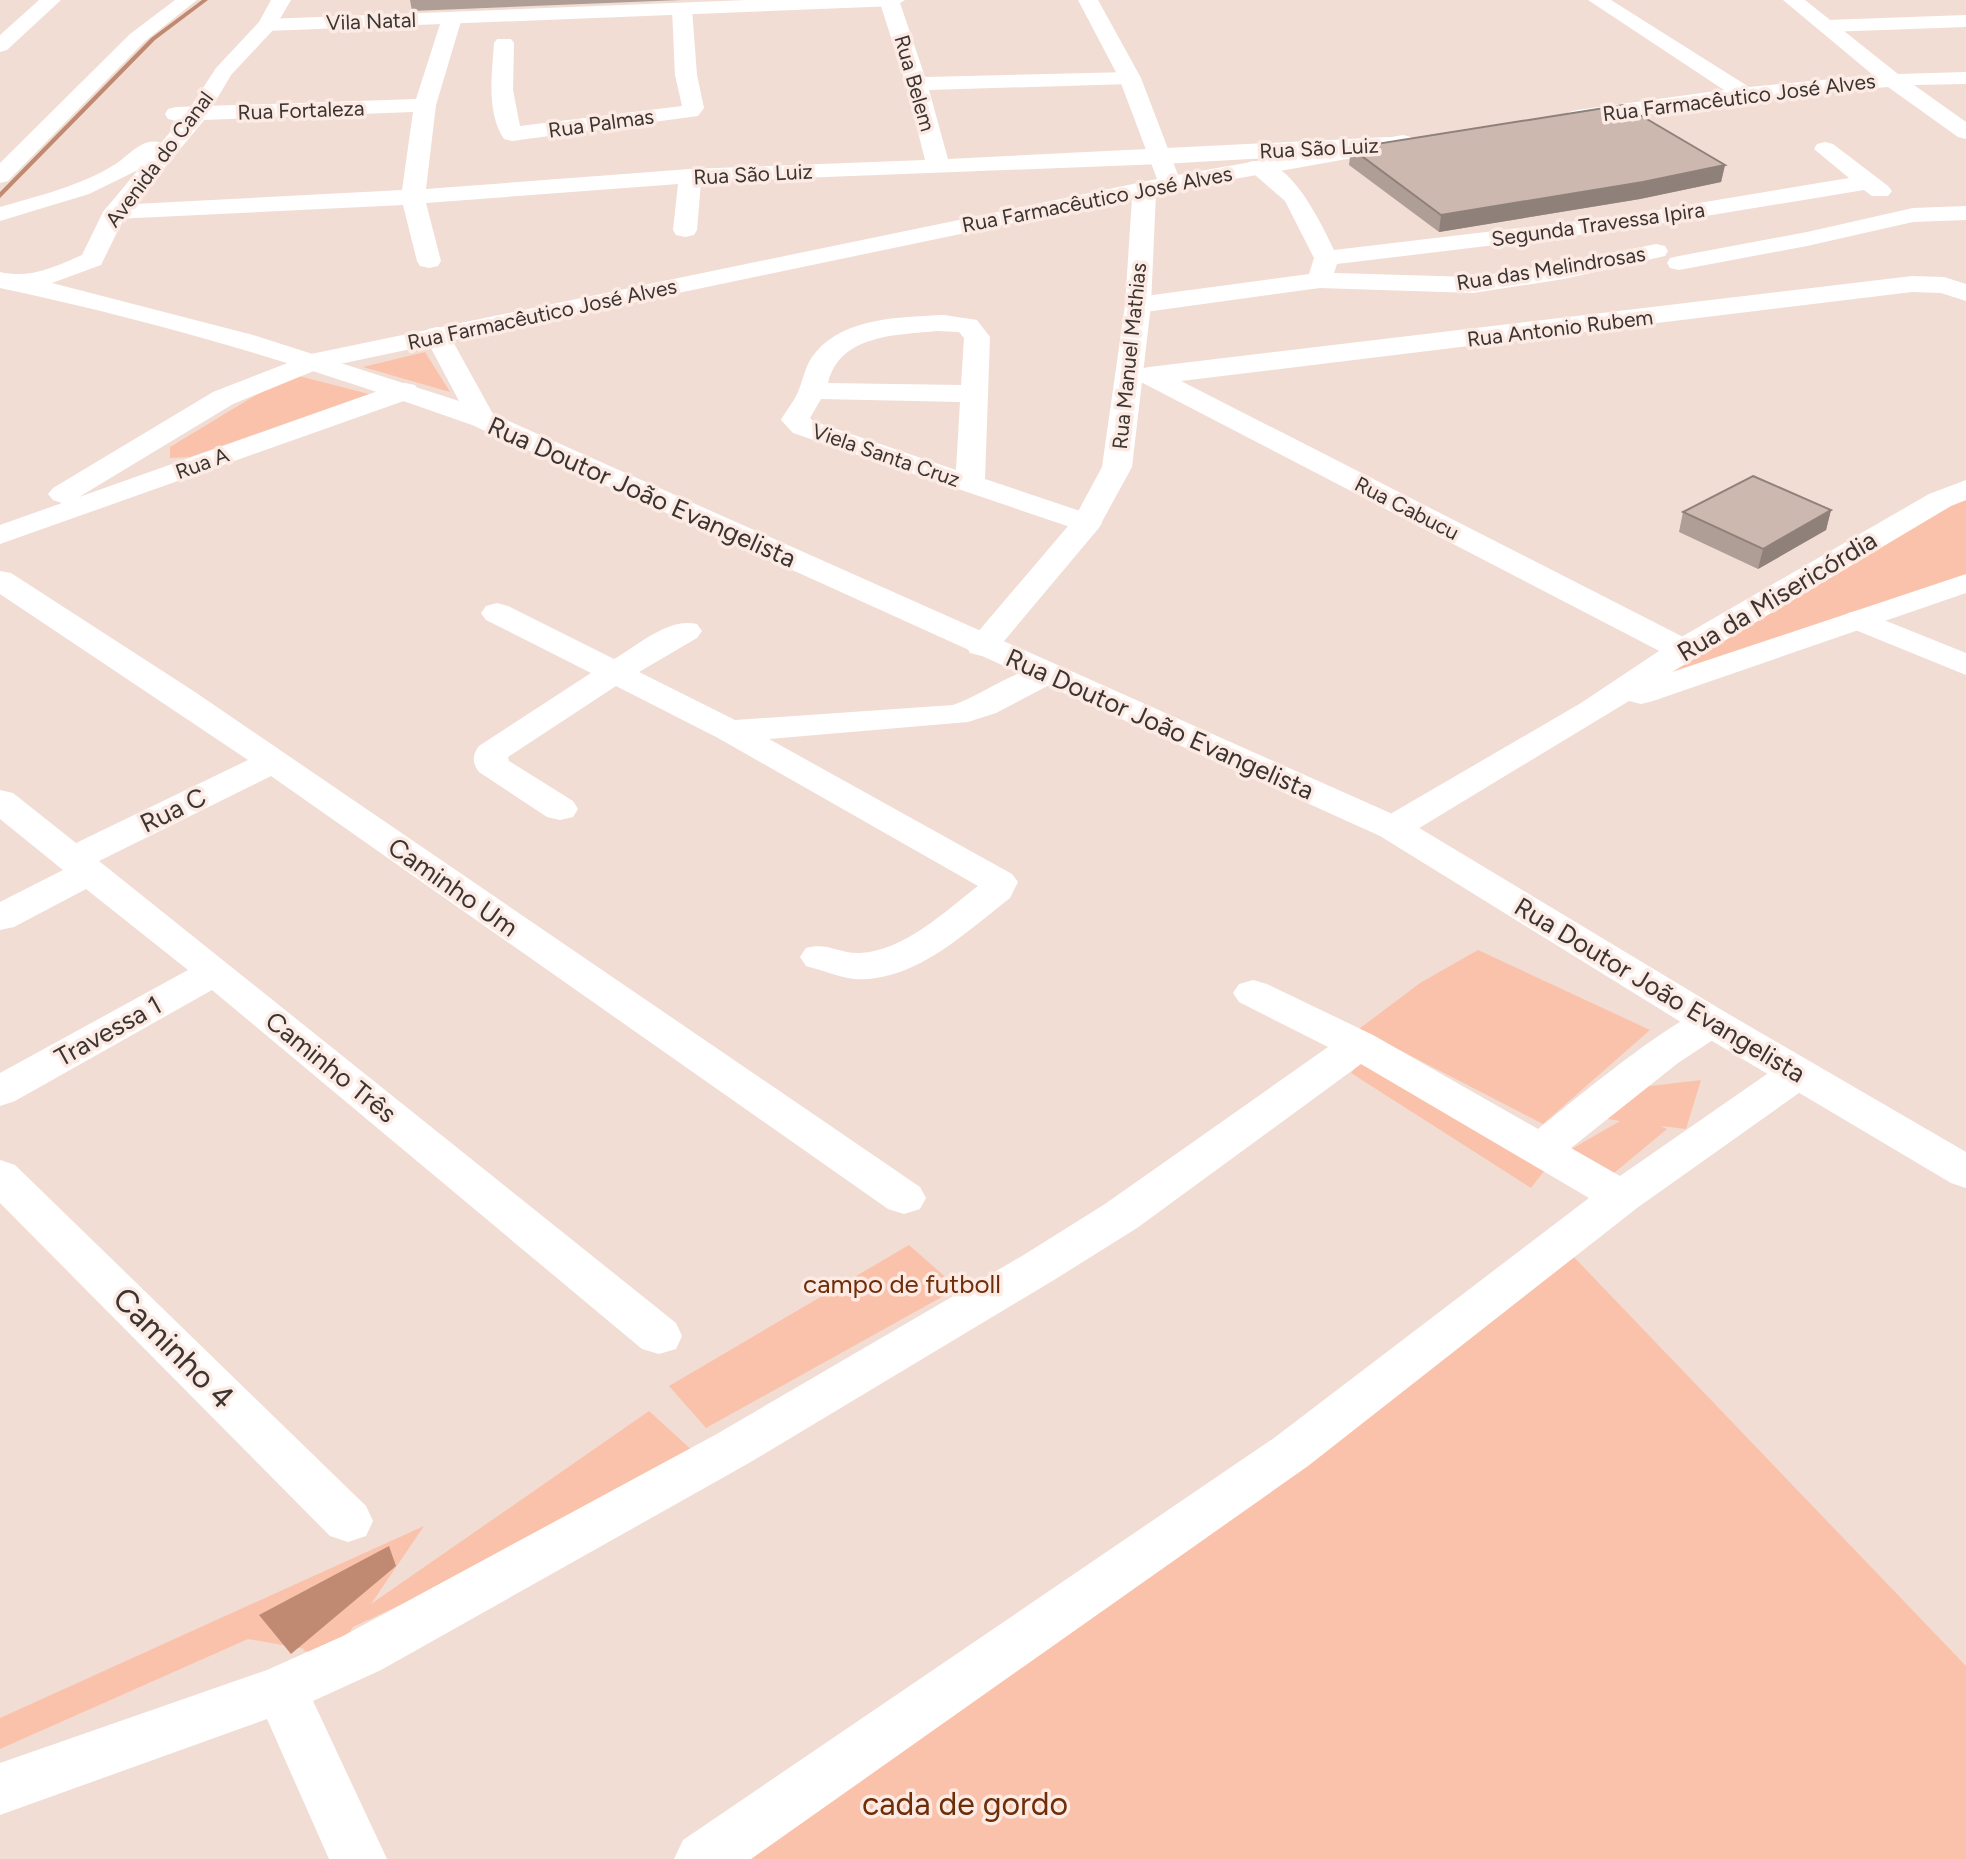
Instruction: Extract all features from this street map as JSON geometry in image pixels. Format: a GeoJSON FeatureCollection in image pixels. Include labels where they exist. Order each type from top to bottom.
{"type":"FeatureCollection","features":[{"type":"Feature","properties":{"kind":"street"},"geometry":{"type":"LineString","coordinates":[[4,40],[51,0]]}},
{"type":"Feature","properties":{"kind":"street"},"geometry":{"type":"LineString","coordinates":[[0,176],[137,38],[187,0]]}},
{"type":"Feature","properties":{"kind":"street","name":"Avenida do Canal"},"geometry":{"type":"LineString","coordinates":[[0,215],[124,170],[186,114],[267,25],[281,0]]}},
{"type":"Feature","properties":{"kind":"street","name":"Rua Belem"},"geometry":{"type":"LineString","coordinates":[[889,0],[917,84],[938,166]]}},
{"type":"Feature","properties":{"kind":"street","name":"Vila Natal"},"geometry":{"type":"LineString","coordinates":[[267,25],[895,0]]}},
{"type":"Feature","properties":{"kind":"street","name":"Rua Manuel Mathias"},"geometry":{"type":"LineString","coordinates":[[982,646],[1087,523],[1117,467],[1142,372],[1138,304],[1162,157],[1130,78],[1088,0]]}},
{"type":"Feature","properties":{"kind":"street"},"geometry":{"type":"LineString","coordinates":[[1598,0],[1744,93]]}},
{"type":"Feature","properties":{"kind":"street"},"geometry":{"type":"LineString","coordinates":[[1793,0],[1890,78],[1966,132]]}},
{"type":"Feature","properties":{"kind":"street","name":"Rua Palmas"},"geometry":{"type":"LineString","coordinates":[[505,44],[502,80],[509,123],[690,104],[682,9]]}},
{"type":"Feature","properties":{"kind":"street"},"geometry":{"type":"LineString","coordinates":[[429,261],[412,197],[425,106],[452,18]]}},
{"type":"Feature","properties":{"kind":"street"},"geometry":{"type":"LineString","coordinates":[[1827,26],[1966,21]]}},
{"type":"Feature","properties":{"kind":"street","name":"Avenida do Canal"},"geometry":{"type":"LineString","coordinates":[[92,260],[115,212],[186,114],[224,41]]}},
{"type":"Feature","properties":{"kind":"street"},"geometry":{"type":"LineString","coordinates":[[917,84],[1130,78]]}},
{"type":"Feature","properties":{"kind":"street","name":"Rua Farmacêutico José Alves"},"geometry":{"type":"LineString","coordinates":[[1554,120],[1744,93],[1890,78],[1966,78]]}},
{"type":"Feature","properties":{"kind":"street","name":"Rua Fortaleza"},"geometry":{"type":"LineString","coordinates":[[186,114],[425,106]]}},
{"type":"Feature","properties":{"kind":"street","name":"Rua Farmacêutico José Alves"},"geometry":{"type":"LineString","coordinates":[[311,362],[1157,186],[1432,138]]}},
{"type":"Feature","properties":{"kind":"street","name":"Rua São Luiz"},"geometry":{"type":"LineString","coordinates":[[115,212],[412,197],[690,176],[1162,157],[1391,144]]}},
{"type":"Feature","properties":{"kind":"street"},"geometry":{"type":"LineString","coordinates":[[1825,149],[1913,215]]}},
{"type":"Feature","properties":{"kind":"street"},"geometry":{"type":"LineString","coordinates":[[1257,167],[1284,185],[1296,198],[1323,269]]}},
{"type":"Feature","properties":{"kind":"street"},"geometry":{"type":"LineString","coordinates":[[685,230],[690,176]]}},
{"type":"Feature","properties":{"kind":"street","name":"Segunda Travessa Ipira"},"geometry":{"type":"LineString","coordinates":[[1323,269],[1868,182]]}},
{"type":"Feature","properties":{"kind":"street"},"geometry":{"type":"LineString","coordinates":[[44,201],[87,200],[98,202],[115,212]]}},
{"type":"Feature","properties":{"kind":"street"},"geometry":{"type":"LineString","coordinates":[[1679,263],[1783,244],[1913,215],[1966,213]]}},
{"type":"Feature","properties":{"kind":"street"},"geometry":{"type":"LineString","coordinates":[[1621,223],[1656,251],[1679,263],[1737,305]]}},
{"type":"Feature","properties":{"kind":"street","name":"Rua das Melindrosas"},"geometry":{"type":"LineString","coordinates":[[1138,304],[1323,269],[1473,285],[1564,271],[1656,251]]}},
{"type":"Feature","properties":{"kind":"street"},"geometry":{"type":"LineString","coordinates":[[9,282],[60,274],[92,260],[102,282],[133,308]]}},
{"type":"Feature","properties":{"kind":"street","name":"Rua Doutor João Evangelista"},"geometry":{"type":"LineString","coordinates":[[9,282],[133,308],[405,391],[482,419],[982,646],[1393,828],[1711,1022],[1966,1172]]}},
{"type":"Feature","properties":{"kind":"street","name":"Rua Antonio Rubem"},"geometry":{"type":"LineString","coordinates":[[1142,372],[1912,284],[1944,285],[1966,293]]}},
{"type":"Feature","properties":{"kind":"street","name":"Viela Santa Cruz"},"geometry":{"type":"LineString","coordinates":[[970,484],[975,332],[964,324],[951,323],[887,328],[850,338],[835,346],[818,365],[811,391],[795,420],[803,427],[970,484],[1087,523]]}},
{"type":"Feature","properties":{"kind":"street"},"geometry":{"type":"LineString","coordinates":[[437,335],[482,419]]}},
{"type":"Feature","properties":{"kind":"street","name":"Rua A"},"geometry":{"type":"LineString","coordinates":[[0,533],[223,398],[311,362]]}},
{"type":"Feature","properties":{"kind":"street","name":"Rua Cabucu"},"geometry":{"type":"LineString","coordinates":[[1142,372],[1683,650]]}},
{"type":"Feature","properties":{"kind":"street","name":"Rua A"},"geometry":{"type":"LineString","coordinates":[[0,533],[405,391]]}},
{"type":"Feature","properties":{"kind":"street","name":"Viela Santa Cruz"},"geometry":{"type":"LineString","coordinates":[[811,391],[975,394]]}},
{"type":"Feature","properties":{"kind":"street","name":"Rua da Misericórdia"},"geometry":{"type":"LineString","coordinates":[[1393,828],[1593,710],[1683,650],[1940,500],[1966,489]]}},
{"type":"Feature","properties":{"kind":"street","name":"Caminho Um"},"geometry":{"type":"LineString","coordinates":[[0,580],[183,699],[904,1198]]}},
{"type":"Feature","properties":{"kind":"street","name":"Rua da Misericórdia"},"geometry":{"type":"LineString","coordinates":[[1593,710],[1966,583]]}},
{"type":"Feature","properties":{"kind":"street"},"geometry":{"type":"LineString","coordinates":[[497,613],[730,731],[999,882],[997,890],[921,945],[894,960],[854,966],[820,957]]}},
{"type":"Feature","properties":{"kind":"street"},"geometry":{"type":"LineString","coordinates":[[1859,620],[1966,665]]}},
{"type":"Feature","properties":{"kind":"street"},"geometry":{"type":"LineString","coordinates":[[561,808],[491,765],[491,753],[614,673],[686,631]]}},
{"type":"Feature","properties":{"kind":"street"},"geometry":{"type":"LineString","coordinates":[[730,731],[956,715],[984,706],[1045,674]]}},
{"type":"Feature","properties":{"kind":"street","name":"Rua C"},"geometry":{"type":"LineString","coordinates":[[0,918],[83,865],[272,762]]}},
{"type":"Feature","properties":{"kind":"street","name":"Caminho Três"},"geometry":{"type":"LineString","coordinates":[[0,802],[83,865],[659,1336]]}},
{"type":"Feature","properties":{"kind":"street","name":"Travessa 1"},"geometry":{"type":"LineString","coordinates":[[0,1091],[215,972]]}},
{"type":"Feature","properties":{"kind":"street"},"geometry":{"type":"LineString","coordinates":[[1253,993],[1359,1045],[1621,1197]]}},
{"type":"Feature","properties":{"kind":"street"},"geometry":{"type":"LineString","coordinates":[[1541,1149],[1663,1053],[1711,1022]]}},
{"type":"Feature","properties":{"kind":"street"},"geometry":{"type":"LineString","coordinates":[[0,1790],[281,1690],[362,1653],[732,1448],[1038,1268],[1121,1216],[1359,1045]]}},
{"type":"Feature","properties":{"kind":"street"},"geometry":{"type":"LineString","coordinates":[[703,1859],[1291,1452],[1621,1197],[1798,1073]]}},
{"type":"Feature","properties":{"kind":"street","name":"Caminho 4"},"geometry":{"type":"LineString","coordinates":[[0,1176],[348,1521]]}},
{"type":"Feature","properties":{"kind":"street"},"geometry":{"type":"LineString","coordinates":[[281,1690],[358,1859]]}},
{"type":"Feature","properties":{"kind":"green space"},"geometry":{"type":"Polygon","coordinates":[[[425,352],[450,392],[363,367],[425,352]]]}},
{"type":"Feature","properties":{"kind":"green space"},"geometry":{"type":"Polygon","coordinates":[[[291,374],[369,394],[190,457],[170,458],[170,447],[291,374]]]}},
{"type":"Feature","properties":{"kind":"green space"},"geometry":{"type":"Polygon","coordinates":[[[1966,489],[1966,583],[1593,710],[1966,489]]]}},
{"type":"Feature","properties":{"kind":"green space"},"geometry":{"type":"Polygon","coordinates":[[[1478,950],[1650,1030],[1543,1124],[1359,1029],[1420,983],[1478,950]]]}},
{"type":"Feature","properties":{"kind":"green space"},"geometry":{"type":"Polygon","coordinates":[[[1366,1056],[1551,1162],[1531,1188],[1351,1073],[1366,1056]]]}},
{"type":"Feature","properties":{"kind":"green space"},"geometry":{"type":"Polygon","coordinates":[[[1701,1080],[1686,1129],[1661,1126],[1667,1129],[1614,1173],[1570,1150],[1620,1121],[1608,1119],[1606,1110],[1642,1087],[1701,1080]]]}},
{"type":"Feature","properties":{"kind":"green space","name":"campo de futboll"},"geometry":{"type":"Polygon","coordinates":[[[909,1245],[958,1288],[706,1428],[669,1386],[909,1245]]]}},
{"type":"Feature","properties":{"kind":"green space","name":"cada de gordo"},"geometry":{"type":"Polygon","coordinates":[[[1570,1253],[1966,1666],[1966,1859],[740,1859],[1570,1253]]]}},
{"type":"Feature","properties":{"kind":"green space"},"geometry":{"type":"Polygon","coordinates":[[[649,1411],[706,1463],[353,1627],[335,1654],[303,1651],[305,1649],[248,1639],[0,1749],[0,1718],[424,1526],[371,1604],[649,1411]]]}},
{"type":"Feature","properties":{"kind":"shaded area"},"geometry":{"type":"Polygon","coordinates":[[[389,1546],[396,1566],[291,1654],[259,1615],[389,1546]]]}},
{"type":"Feature","properties":{"kind":"building"},"geometry":{"type":"Polygon","coordinates":[[[1623,105],[1725,165],[1643,182],[1441,215],[1351,148],[1623,105]]]}},
{"type":"Feature","properties":{"kind":"building"},"geometry":{"type":"Polygon","coordinates":[[[1753,476],[1831,510],[1763,549],[1683,512],[1753,476]]]}},
{"type":"Feature","properties":{"kind":"waterway"},"geometry":{"type":"LineString","coordinates":[[0,196],[153,39],[205,0]]}}]}
